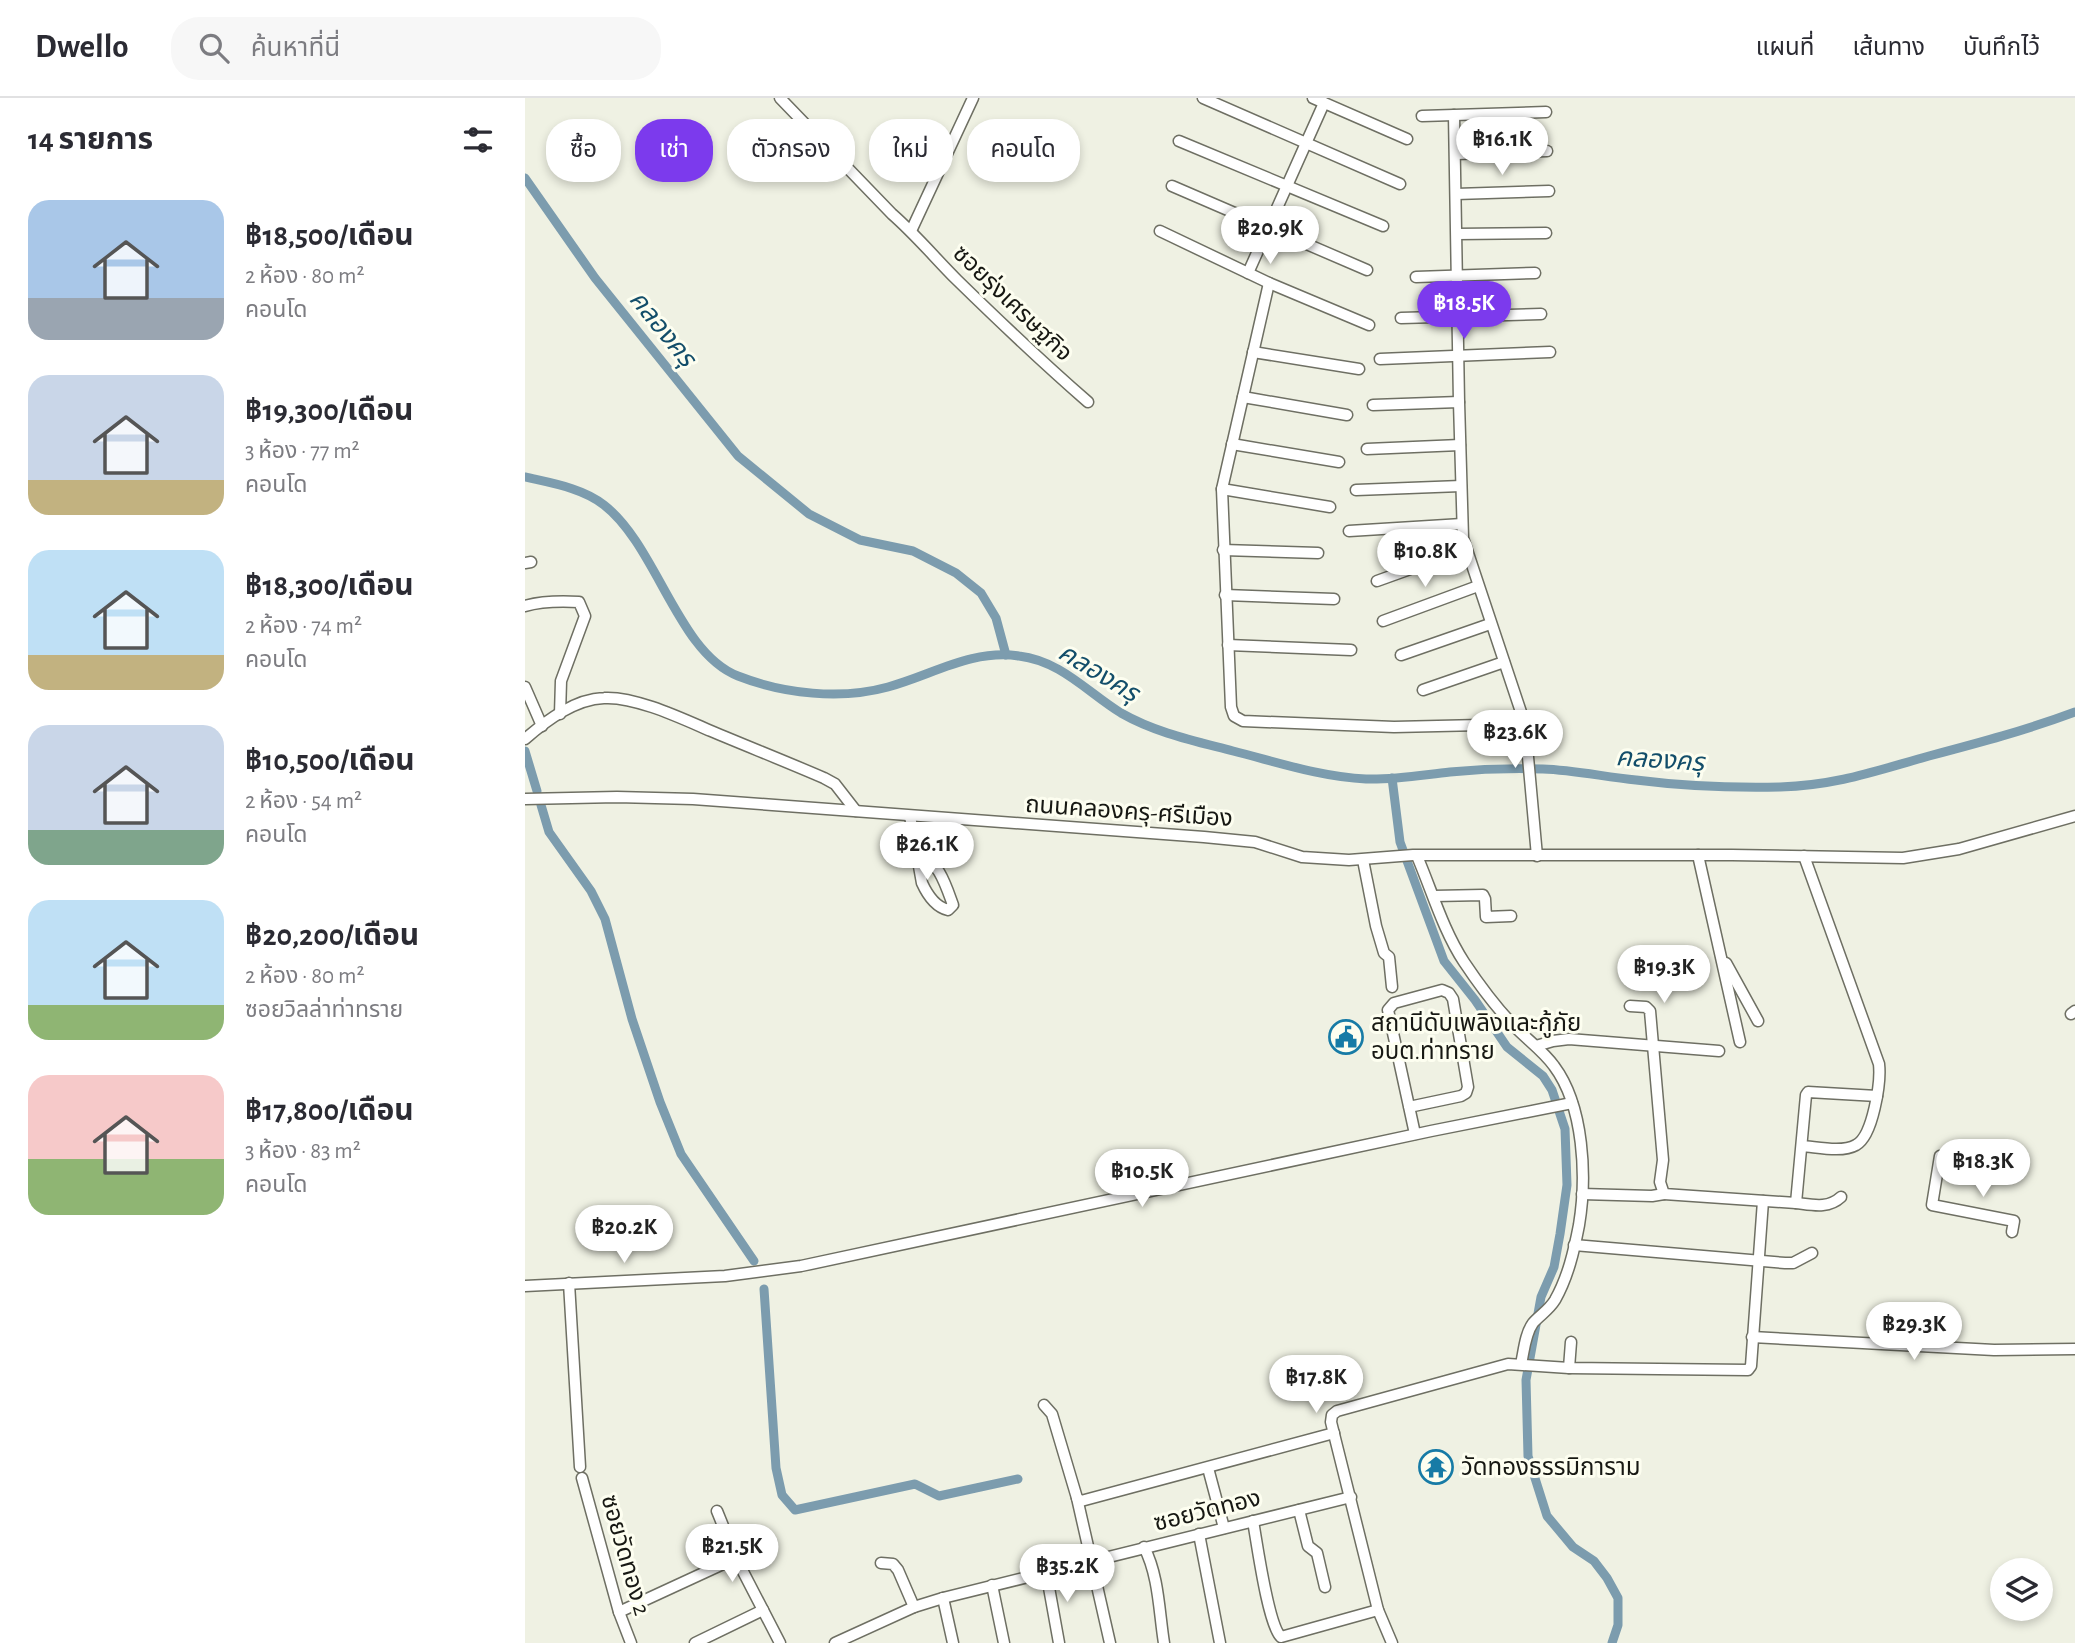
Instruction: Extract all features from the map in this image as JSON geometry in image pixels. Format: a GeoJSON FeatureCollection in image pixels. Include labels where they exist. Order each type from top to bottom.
{"type":"FeatureCollection","features":[{"type":"Feature","properties":{"kind":"street","name":"ซอยรุ่งเศรษฐกิจ"},"geometry":{"type":"LineString","coordinates":[[781,98],[954,278],[1043,363],[1089,402]]}},
{"type":"Feature","properties":{"kind":"street"},"geometry":{"type":"LineString","coordinates":[[911,231],[973,98]]}},
{"type":"Feature","properties":{"kind":"street"},"geometry":{"type":"LineString","coordinates":[[1203,98],[1400,184]]}},
{"type":"Feature","properties":{"kind":"street"},"geometry":{"type":"LineString","coordinates":[[1313,98],[1408,139]]}},
{"type":"Feature","properties":{"kind":"street"},"geometry":{"type":"LineString","coordinates":[[1248,273],[1324,103]]}},
{"type":"Feature","properties":{"kind":"street"},"geometry":{"type":"LineString","coordinates":[[1422,116],[1546,112]]}},
{"type":"Feature","properties":{"kind":"street"},"geometry":{"type":"LineString","coordinates":[[1454,114],[1463,538],[1525,724],[1537,856]]}},
{"type":"Feature","properties":{"kind":"street"},"geometry":{"type":"LineString","coordinates":[[1179,141],[1383,226]]}},
{"type":"Feature","properties":{"kind":"street"},"geometry":{"type":"LineString","coordinates":[[1456,153],[1547,151]]}},
{"type":"Feature","properties":{"kind":"street"},"geometry":{"type":"LineString","coordinates":[[1173,186],[1367,270]]}},
{"type":"Feature","properties":{"kind":"street"},"geometry":{"type":"LineString","coordinates":[[1456,194],[1549,191]]}},
{"type":"Feature","properties":{"kind":"street"},"geometry":{"type":"LineString","coordinates":[[1160,231],[1269,283],[1369,325]]}},
{"type":"Feature","properties":{"kind":"street"},"geometry":{"type":"LineString","coordinates":[[1457,234],[1546,233]]}},
{"type":"Feature","properties":{"kind":"street"},"geometry":{"type":"LineString","coordinates":[[1416,277],[1535,273]]}},
{"type":"Feature","properties":{"kind":"street"},"geometry":{"type":"LineString","coordinates":[[1269,283],[1222,489],[1225,595],[1231,707],[1234,716],[1243,721],[1394,727],[1525,724]]}},
{"type":"Feature","properties":{"kind":"street"},"geometry":{"type":"LineString","coordinates":[[1401,318],[1541,314]]}},
{"type":"Feature","properties":{"kind":"street"},"geometry":{"type":"LineString","coordinates":[[1253,352],[1359,369]]}},
{"type":"Feature","properties":{"kind":"street"},"geometry":{"type":"LineString","coordinates":[[1380,359],[1550,352]]}},
{"type":"Feature","properties":{"kind":"street"},"geometry":{"type":"LineString","coordinates":[[1243,397],[1347,415]]}},
{"type":"Feature","properties":{"kind":"street"},"geometry":{"type":"LineString","coordinates":[[1373,405],[1459,402]]}},
{"type":"Feature","properties":{"kind":"street"},"geometry":{"type":"LineString","coordinates":[[1232,444],[1339,462]]}},
{"type":"Feature","properties":{"kind":"street"},"geometry":{"type":"LineString","coordinates":[[1367,449],[1460,445]]}},
{"type":"Feature","properties":{"kind":"street"},"geometry":{"type":"LineString","coordinates":[[1356,490],[1461,486]]}},
{"type":"Feature","properties":{"kind":"street"},"geometry":{"type":"LineString","coordinates":[[1222,489],[1330,507]]}},
{"type":"Feature","properties":{"kind":"street"},"geometry":{"type":"LineString","coordinates":[[1349,531],[1462,524]]}},
{"type":"Feature","properties":{"kind":"street"},"geometry":{"type":"LineString","coordinates":[[1377,581],[1466,548]]}},
{"type":"Feature","properties":{"kind":"street"},"geometry":{"type":"LineString","coordinates":[[1223,550],[1318,553]]}},
{"type":"Feature","properties":{"kind":"street"},"geometry":{"type":"LineString","coordinates":[[1383,621],[1478,586]]}},
{"type":"Feature","properties":{"kind":"street"},"geometry":{"type":"LineString","coordinates":[[1225,595],[1334,599]]}},
{"type":"Feature","properties":{"kind":"street"},"geometry":{"type":"LineString","coordinates":[[525,606],[579,602],[583,608],[585,615],[561,681],[559,714]]}},
{"type":"Feature","properties":{"kind":"street"},"geometry":{"type":"LineString","coordinates":[[1401,655],[1490,624]]}},
{"type":"Feature","properties":{"kind":"street"},"geometry":{"type":"LineString","coordinates":[[1228,645],[1351,650]]}},
{"type":"Feature","properties":{"kind":"street"},"geometry":{"type":"LineString","coordinates":[[1423,690],[1504,662]]}},
{"type":"Feature","properties":{"kind":"street"},"geometry":{"type":"LineString","coordinates":[[525,687],[542,726]]}},
{"type":"Feature","properties":{"kind":"street"},"geometry":{"type":"LineString","coordinates":[[525,738],[580,703],[605,698],[639,703],[824,778],[835,784],[856,811]]}},
{"type":"Feature","properties":{"kind":"street","name":"ถนนคลองครุ-ศรีเมือง"},"geometry":{"type":"LineString","coordinates":[[525,799],[693,799],[1255,842],[1302,857],[1363,860],[1415,855],[1698,855],[1881,859],[1921,857],[2075,816]]}},
{"type":"Feature","properties":{"kind":"street"},"geometry":{"type":"LineString","coordinates":[[910,816],[922,883],[927,893],[943,908],[948,909],[953,905],[937,868],[918,853]]}},
{"type":"Feature","properties":{"kind":"street"},"geometry":{"type":"LineString","coordinates":[[1415,855],[1445,925],[1464,961],[1495,1005],[1554,1065],[1562,1078],[1581,1144],[1579,1225],[1570,1266],[1565,1283],[1549,1310],[1533,1324],[1525,1344],[1527,1364]]}},
{"type":"Feature","properties":{"kind":"street"},"geometry":{"type":"LineString","coordinates":[[1698,855],[1740,1042]]}},
{"type":"Feature","properties":{"kind":"street"},"geometry":{"type":"LineString","coordinates":[[1802,1146],[1854,1147],[1860,1142],[1866,1133],[1877,1096],[1879,1064],[1804,856]]}},
{"type":"Feature","properties":{"kind":"street"},"geometry":{"type":"LineString","coordinates":[[1363,860],[1376,926],[1384,953],[1389,957],[1392,987]]}},
{"type":"Feature","properties":{"kind":"street"},"geometry":{"type":"LineString","coordinates":[[1434,896],[1483,895],[1486,917],[1511,916]]}},
{"type":"Feature","properties":{"kind":"street"},"geometry":{"type":"LineString","coordinates":[[1722,957],[1758,1021]]}},
{"type":"Feature","properties":{"kind":"street"},"geometry":{"type":"LineString","coordinates":[[1409,1107],[1461,1096],[1466,1093],[1468,1087],[1453,999],[1449,993],[1442,990],[1394,1003],[1388,1010],[1409,1107],[1415,1134]]}},
{"type":"Feature","properties":{"kind":"street"},"geometry":{"type":"LineString","coordinates":[[1630,1006],[1649,1008],[1663,1160],[1660,1182],[1664,1194]]}},
{"type":"Feature","properties":{"kind":"street"},"geometry":{"type":"LineString","coordinates":[[1536,1046],[1569,1039],[1719,1051]]}},
{"type":"Feature","properties":{"kind":"street"},"geometry":{"type":"LineString","coordinates":[[1796,1203],[1804,1101],[1808,1093],[1877,1096]]}},
{"type":"Feature","properties":{"kind":"street"},"geometry":{"type":"LineString","coordinates":[[525,1286],[725,1276],[801,1266],[1570,1103]]}},
{"type":"Feature","properties":{"kind":"street"},"geometry":{"type":"LineString","coordinates":[[1940,1156],[1932,1205],[2014,1221],[2013,1232]]}},
{"type":"Feature","properties":{"kind":"street"},"geometry":{"type":"LineString","coordinates":[[1581,1194],[1664,1194],[1825,1206],[1832,1205],[1842,1197]]}},
{"type":"Feature","properties":{"kind":"street"},"geometry":{"type":"LineString","coordinates":[[1392,1643],[1378,1610],[1333,1433],[1332,1415],[1337,1411],[1508,1364],[1569,1368],[1748,1370],[1751,1366],[1763,1201]]}},
{"type":"Feature","properties":{"kind":"street"},"geometry":{"type":"LineString","coordinates":[[1574,1245],[1760,1262],[1793,1263],[1812,1253]]}},
{"type":"Feature","properties":{"kind":"street"},"geometry":{"type":"LineString","coordinates":[[569,1283],[580,1467]]}},
{"type":"Feature","properties":{"kind":"street"},"geometry":{"type":"LineString","coordinates":[[1752,1337],[1994,1350],[2075,1349]]}},
{"type":"Feature","properties":{"kind":"street"},"geometry":{"type":"LineString","coordinates":[[1569,1368],[1571,1342]]}},
{"type":"Feature","properties":{"kind":"street"},"geometry":{"type":"LineString","coordinates":[[1044,1405],[1052,1414],[1077,1498],[1110,1643]]}},
{"type":"Feature","properties":{"kind":"street"},"geometry":{"type":"LineString","coordinates":[[1077,1498],[1081,1501],[1333,1433]]}},
{"type":"Feature","properties":{"kind":"street"},"geometry":{"type":"LineString","coordinates":[[1208,1468],[1224,1528]]}},
{"type":"Feature","properties":{"kind":"street","name":"ซอยวัดทอง 2"},"geometry":{"type":"LineString","coordinates":[[582,1478],[618,1612],[631,1643]]}},
{"type":"Feature","properties":{"kind":"street","name":"ซอยวัดทอง"},"geometry":{"type":"LineString","coordinates":[[835,1643],[859,1639],[914,1607],[943,1598],[1350,1497]]}},
{"type":"Feature","properties":{"kind":"street"},"geometry":{"type":"LineString","coordinates":[[1299,1510],[1308,1546],[1317,1553],[1325,1587]]}},
{"type":"Feature","properties":{"kind":"street"},"geometry":{"type":"LineString","coordinates":[[717,1511],[736,1558],[780,1643]]}},
{"type":"Feature","properties":{"kind":"street"},"geometry":{"type":"LineString","coordinates":[[1253,1521],[1271,1612],[1277,1633],[1281,1637],[1378,1610]]}},
{"type":"Feature","properties":{"kind":"street"},"geometry":{"type":"LineString","coordinates":[[1199,1534],[1220,1643]]}},
{"type":"Feature","properties":{"kind":"street"},"geometry":{"type":"LineString","coordinates":[[1144,1547],[1151,1560],[1164,1643]]}},
{"type":"Feature","properties":{"kind":"street"},"geometry":{"type":"LineString","coordinates":[[618,1612],[736,1558]]}},
{"type":"Feature","properties":{"kind":"street"},"geometry":{"type":"LineString","coordinates":[[881,1563],[893,1564],[898,1570],[914,1607]]}},
{"type":"Feature","properties":{"kind":"street"},"geometry":{"type":"LineString","coordinates":[[1046,1571],[1059,1643]]}},
{"type":"Feature","properties":{"kind":"street"},"geometry":{"type":"LineString","coordinates":[[992,1585],[1004,1643]]}},
{"type":"Feature","properties":{"kind":"street"},"geometry":{"type":"LineString","coordinates":[[943,1598],[953,1643]]}},
{"type":"Feature","properties":{"kind":"street"},"geometry":{"type":"LineString","coordinates":[[695,1643],[763,1610]]}},
{"type":"Feature","properties":{"kind":"waterway","name":"คลองครุ"},"geometry":{"type":"LineString","coordinates":[[525,178],[595,278],[738,456],[809,514],[860,540],[913,551],[956,573],[981,593],[996,618],[1006,655]]}},
{"type":"Feature","properties":{"kind":"waterway","name":"คลองครุ"},"geometry":{"type":"LineString","coordinates":[[525,477],[577,490],[604,505],[623,523],[639,546],[683,623],[699,645],[717,664],[738,676],[793,691],[851,693],[888,687],[952,664],[985,656],[1019,656],[1034,659],[1061,671],[1121,713],[1148,726],[1190,740],[1349,778],[1377,779],[1473,770],[1531,769],[1690,785],[1801,786],[1873,772],[2002,736],[2075,712]]}},
{"type":"Feature","properties":{"kind":"waterway"},"geometry":{"type":"LineString","coordinates":[[525,751],[537,791]]}},
{"type":"Feature","properties":{"kind":"waterway"},"geometry":{"type":"LineString","coordinates":[[1392,778],[1400,842],[1444,961],[1507,1047],[1543,1076],[1552,1090],[1565,1129],[1567,1185],[1560,1234],[1554,1267],[1541,1297],[1526,1380],[1528,1456],[1547,1516],[1573,1547],[1594,1561],[1618,1598],[1618,1625],[1612,1643]]}},
{"type":"Feature","properties":{"kind":"waterway"},"geometry":{"type":"LineString","coordinates":[[541,805],[549,832],[591,891],[605,919],[632,1019],[681,1154],[754,1261]]}},
{"type":"Feature","properties":{"kind":"waterway"},"geometry":{"type":"LineString","coordinates":[[764,1289],[776,1468],[782,1495],[795,1510],[915,1484],[939,1496],[1018,1479]]}},
{"type":"Feature","properties":{"kind":"place","name":"สถานีดับเพลิงและกู้ภัย อบต.ท่าทราย"},"geometry":{"type":"Point","coordinates":[1346,1037]}},
{"type":"Feature","properties":{"kind":"place","name":"วัดทองธรรมิการาม"},"geometry":{"type":"Point","coordinates":[1436,1467]}}]}
